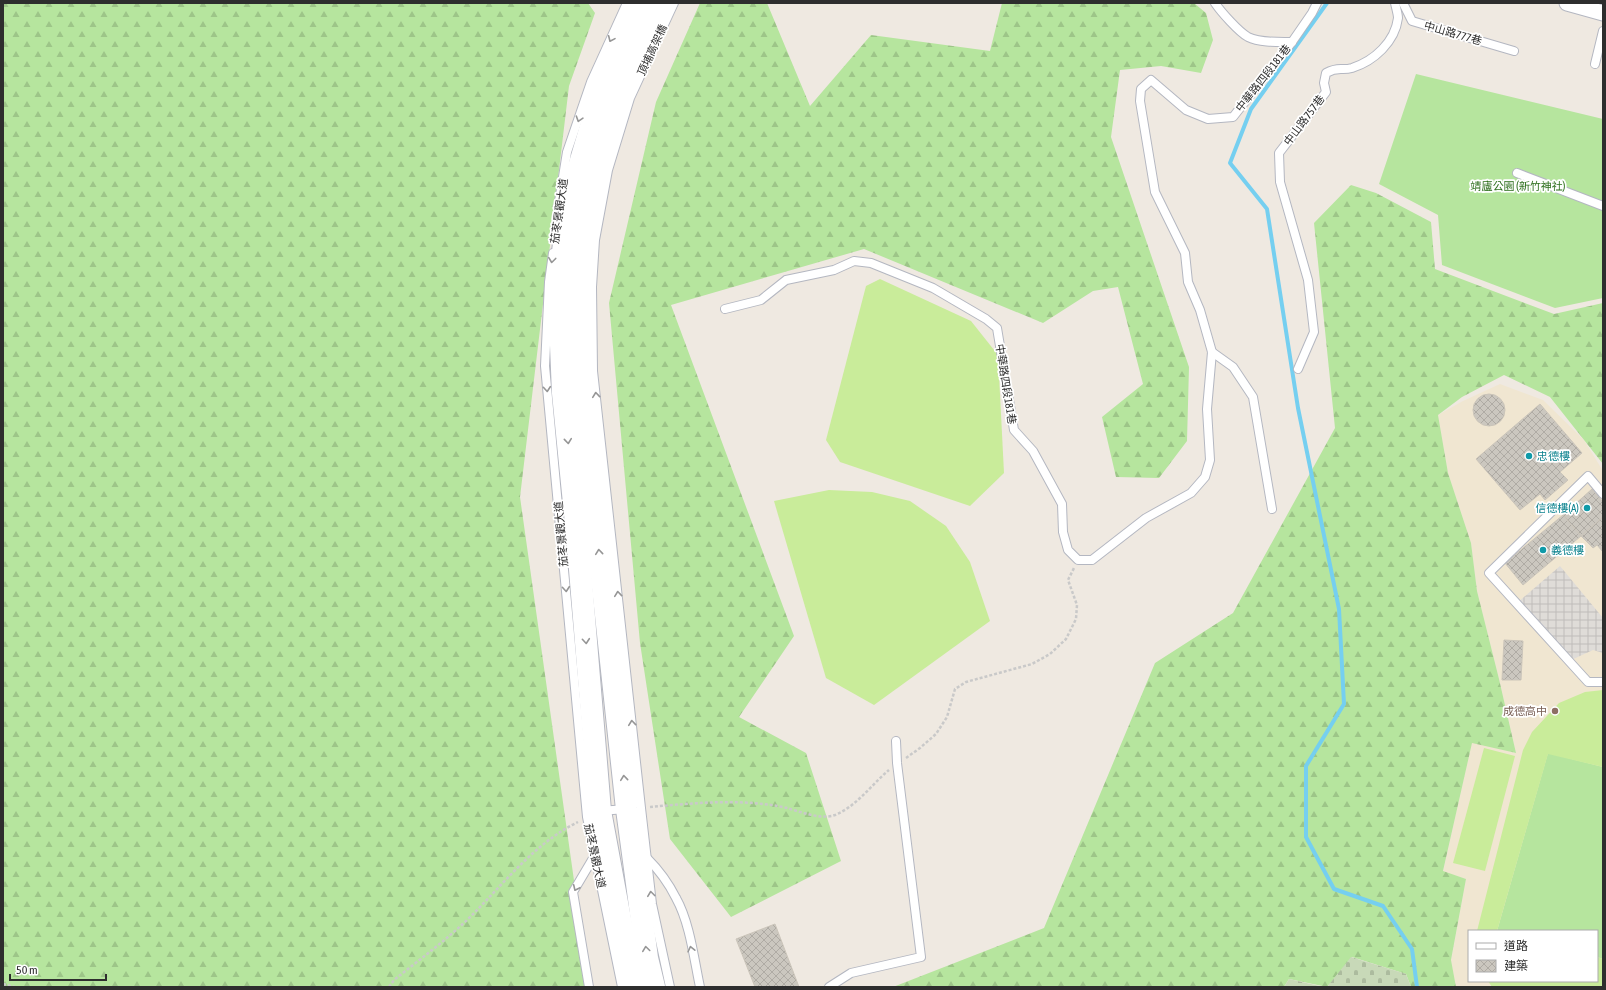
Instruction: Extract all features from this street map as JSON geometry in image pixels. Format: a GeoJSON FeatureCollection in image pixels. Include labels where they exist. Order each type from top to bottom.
{"type":"FeatureCollection","features":[{"type":"Feature","properties":{"kind":"street"},"geometry":{"type":"LineString","coordinates":[[641,3],[611,90],[587,214],[582,257],[578,321],[582,393],[634,808],[647,958],[654,987]]}},
{"type":"Feature","properties":{"kind":"street","name":"頂埔高架橋"},"geometry":{"type":"LineString","coordinates":[[611,90],[660,3]]}},
{"type":"Feature","properties":{"kind":"street"},"geometry":{"type":"LineString","coordinates":[[1567,3],[1603,13]]}},
{"type":"Feature","properties":{"kind":"street","name":"茄苳景觀大道"},"geometry":{"type":"LineString","coordinates":[[611,90],[579,167],[568,210],[563,252],[560,321],[563,393],[577,532],[593,814],[634,987]]}},
{"type":"Feature","properties":{"kind":"lane"},"geometry":{"type":"LineString","coordinates":[[611,90],[627,3]]}},
{"type":"Feature","properties":{"kind":"lane","name":"頂埔高架橋"},"geometry":{"type":"LineString","coordinates":[[611,90],[674,3]]}},
{"type":"Feature","properties":{"kind":"lane"},"geometry":{"type":"LineString","coordinates":[[1215,3],[1220,12],[1248,37],[1269,42],[1292,42]]}},
{"type":"Feature","properties":{"kind":"lane","name":"中華路四段181巷"},"geometry":{"type":"LineString","coordinates":[[724,309],[761,300],[786,280],[834,270],[854,261],[871,263],[933,288],[986,319],[997,328],[1014,430],[1033,451],[1062,504],[1063,532],[1068,550],[1078,560],[1092,560],[1146,518],[1191,493],[1205,477],[1210,460],[1207,409],[1212,352],[1200,310],[1188,282],[1185,253],[1155,192],[1140,101],[1140,89],[1151,80],[1186,110],[1208,119],[1233,117],[1292,42],[1317,3]]}},
{"type":"Feature","properties":{"kind":"lane","name":"中山路757巷"},"geometry":{"type":"LineString","coordinates":[[1298,369],[1314,332],[1308,280],[1280,182],[1280,153],[1326,92],[1324,83],[1326,74],[1334,68],[1350,68],[1368,61],[1391,40],[1398,17],[1395,3]]}},
{"type":"Feature","properties":{"kind":"lane","name":"中山路777巷"},"geometry":{"type":"LineString","coordinates":[[1403,3],[1412,21],[1514,51]]}},
{"type":"Feature","properties":{"kind":"lane"},"geometry":{"type":"LineString","coordinates":[[1595,64],[1602,42],[1603,31]]}},
{"type":"Feature","properties":{"kind":"lane","name":"茄苳景觀大道"},"geometry":{"type":"LineString","coordinates":[[558,213],[567,152],[611,90]]}},
{"type":"Feature","properties":{"kind":"lane"},"geometry":{"type":"LineString","coordinates":[[1517,173],[1603,206]]}},
{"type":"Feature","properties":{"kind":"lane","name":"茄苳景觀大道"},"geometry":{"type":"LineString","coordinates":[[554,244],[549,282],[545,366],[593,814],[595,854],[622,987]]}},
{"type":"Feature","properties":{"kind":"lane"},"geometry":{"type":"LineString","coordinates":[[1212,352],[1233,367],[1253,397],[1272,509]]}},
{"type":"Feature","properties":{"kind":"lane"},"geometry":{"type":"LineString","coordinates":[[1603,494],[1588,476],[1489,573],[1588,682],[1603,682]]}},
{"type":"Feature","properties":{"kind":"lane"},"geometry":{"type":"LineString","coordinates":[[829,987],[851,973],[921,957],[897,763],[896,741]]}},
{"type":"Feature","properties":{"kind":"lane"},"geometry":{"type":"LineString","coordinates":[[593,814],[634,808],[647,858],[652,904],[670,987]]}},
{"type":"Feature","properties":{"kind":"lane"},"geometry":{"type":"LineString","coordinates":[[589,987],[572,892],[595,854]]}},
{"type":"Feature","properties":{"kind":"lane"},"geometry":{"type":"LineString","coordinates":[[647,858],[654,865],[676,897],[684,917],[700,987]]}},
{"type":"Feature","properties":{"kind":"path"},"geometry":{"type":"LineString","coordinates":[[389,987],[394,980],[467,920],[529,856],[566,828],[593,814]]}},
{"type":"Feature","properties":{"kind":"path"},"geometry":{"type":"LineString","coordinates":[[3,984],[15,987]]}},
{"type":"Feature","properties":{"kind":"shaded area","name":"成德高中"},"geometry":{"type":"Polygon","coordinates":[[[1500,384],[1543,400],[1584,440],[1603,471],[1603,987],[1456,987],[1451,961],[1466,879],[1443,872],[1472,742],[1516,753],[1477,591],[1471,543],[1448,473],[1438,415],[1463,401],[1500,384]]]}},
{"type":"Feature","properties":{"kind":"shaded area"},"geometry":{"type":"Polygon","coordinates":[[[1560,566],[1603,618],[1603,653],[1593,650],[1569,661],[1517,603],[1560,566]]]}},
{"type":"Feature","properties":{"kind":"green space"},"geometry":{"type":"Polygon","coordinates":[[[3,3],[588,3],[595,13],[569,86],[520,497],[589,987],[3,987],[3,3]]]}},
{"type":"Feature","properties":{"kind":"green space"},"geometry":{"type":"Polygon","coordinates":[[[700,3],[767,3],[810,106],[871,35],[990,51],[1002,3],[1194,3],[1206,13],[1213,40],[1201,73],[1161,66],[1120,70],[1111,137],[1189,367],[1187,441],[1159,478],[1116,477],[1102,417],[1143,384],[1118,287],[1093,291],[1043,323],[864,249],[671,305],[794,636],[739,717],[806,753],[841,861],[731,917],[670,839],[640,643],[609,303],[656,102],[700,3]]]}},
{"type":"Feature","properties":{"kind":"green space","name":"靖廬公園 (新竹神社)"},"geometry":{"type":"Polygon","coordinates":[[[1416,74],[1603,119],[1603,298],[1555,308],[1442,265],[1438,215],[1379,184],[1416,74]]]}},
{"type":"Feature","properties":{"kind":"green space"},"geometry":{"type":"Polygon","coordinates":[[[1351,185],[1376,193],[1431,222],[1435,269],[1554,314],[1603,303],[1603,464],[1550,397],[1504,375],[1462,397],[1438,415],[1448,473],[1471,543],[1477,591],[1516,753],[1472,743],[1443,871],[1466,879],[1451,960],[1456,987],[1411,987],[1406,974],[1352,957],[1327,987],[1289,979],[1284,987],[893,987],[1044,928],[1155,663],[1233,613],[1335,428],[1314,223],[1351,185]]]}},
{"type":"Feature","properties":{"kind":"green space"},"geometry":{"type":"Polygon","coordinates":[[[880,279],[971,321],[998,355],[1004,473],[970,506],[840,462],[826,440],[866,286],[880,279]]]}},
{"type":"Feature","properties":{"kind":"green space"},"geometry":{"type":"Polygon","coordinates":[[[829,490],[872,492],[910,501],[946,526],[970,562],[990,621],[874,705],[826,678],[774,501],[829,490]]]}},
{"type":"Feature","properties":{"kind":"green space"},"geometry":{"type":"Polygon","coordinates":[[[1603,690],[1603,767],[1548,754],[1497,930],[1477,930],[1523,750],[1532,732],[1559,703],[1585,692],[1603,690]]]}},
{"type":"Feature","properties":{"kind":"green space"},"geometry":{"type":"Polygon","coordinates":[[[1484,748],[1515,756],[1485,871],[1453,863],[1484,748]]]}},
{"type":"Feature","properties":{"kind":"green space"},"geometry":{"type":"Polygon","coordinates":[[[1548,753],[1603,767],[1603,959],[1598,957],[1598,930],[1497,930],[1548,753]]]}},
{"type":"Feature","properties":{"kind":"green space"},"geometry":{"type":"Polygon","coordinates":[[[1351,957],[1406,974],[1411,987],[1327,987],[1351,957]]]}},
{"type":"Feature","properties":{"kind":"green space"},"geometry":{"type":"Polygon","coordinates":[[[1598,957],[1603,959],[1603,987],[1492,987],[1489,982],[1598,982],[1598,957]]]}},
{"type":"Feature","properties":{"kind":"green space"},"geometry":{"type":"Polygon","coordinates":[[[1289,979],[1324,987],[1284,987],[1289,979]]]}},
{"type":"Feature","properties":{"kind":"building"},"geometry":{"type":"Polygon","coordinates":[[[1486,394],[1492,394],[1502,401],[1505,410],[1504,416],[1498,423],[1492,426],[1486,426],[1476,419],[1473,413],[1473,407],[1480,397],[1486,394]]]}},
{"type":"Feature","properties":{"kind":"building","name":"忠德樓"},"geometry":{"type":"Polygon","coordinates":[[[1540,404],[1582,453],[1560,472],[1568,480],[1545,500],[1540,494],[1520,510],[1476,459],[1540,404]]]}},
{"type":"Feature","properties":{"kind":"building","name":"信德樓(A)"},"geometry":{"type":"Polygon","coordinates":[[[1592,489],[1603,502],[1603,517],[1581,536],[1563,515],[1592,489]]]}},
{"type":"Feature","properties":{"kind":"building","name":"義德樓"},"geometry":{"type":"Polygon","coordinates":[[[1563,515],[1581,536],[1523,585],[1505,563],[1563,515]]]}},
{"type":"Feature","properties":{"kind":"building"},"geometry":{"type":"Polygon","coordinates":[[[1602,518],[1603,552],[1597,545],[1593,548],[1581,536],[1602,518]]]}},
{"type":"Feature","properties":{"kind":"building"},"geometry":{"type":"Polygon","coordinates":[[[1504,640],[1523,641],[1521,680],[1502,680],[1504,640]]]}},
{"type":"Feature","properties":{"kind":"building"},"geometry":{"type":"Polygon","coordinates":[[[775,924],[799,987],[755,987],[736,939],[775,924]]]}},
{"type":"Feature","properties":{"kind":"waterway"},"geometry":{"type":"LineString","coordinates":[[1327,3],[1251,109],[1230,163],[1267,209],[1298,408],[1339,609],[1344,704],[1306,766],[1306,837],[1334,889],[1383,906],[1412,949],[1417,987]]}},
{"type":"Feature","properties":{"kind":"place","name":"忠德樓"},"geometry":{"type":"Point","coordinates":[1529,456]}},
{"type":"Feature","properties":{"kind":"place","name":"信德樓(A)"},"geometry":{"type":"Point","coordinates":[1587,508]}},
{"type":"Feature","properties":{"kind":"place","name":"義德樓"},"geometry":{"type":"Point","coordinates":[1543,550]}},
{"type":"Feature","properties":{"kind":"place","name":"成德高中"},"geometry":{"type":"Point","coordinates":[1555,711]}}]}
